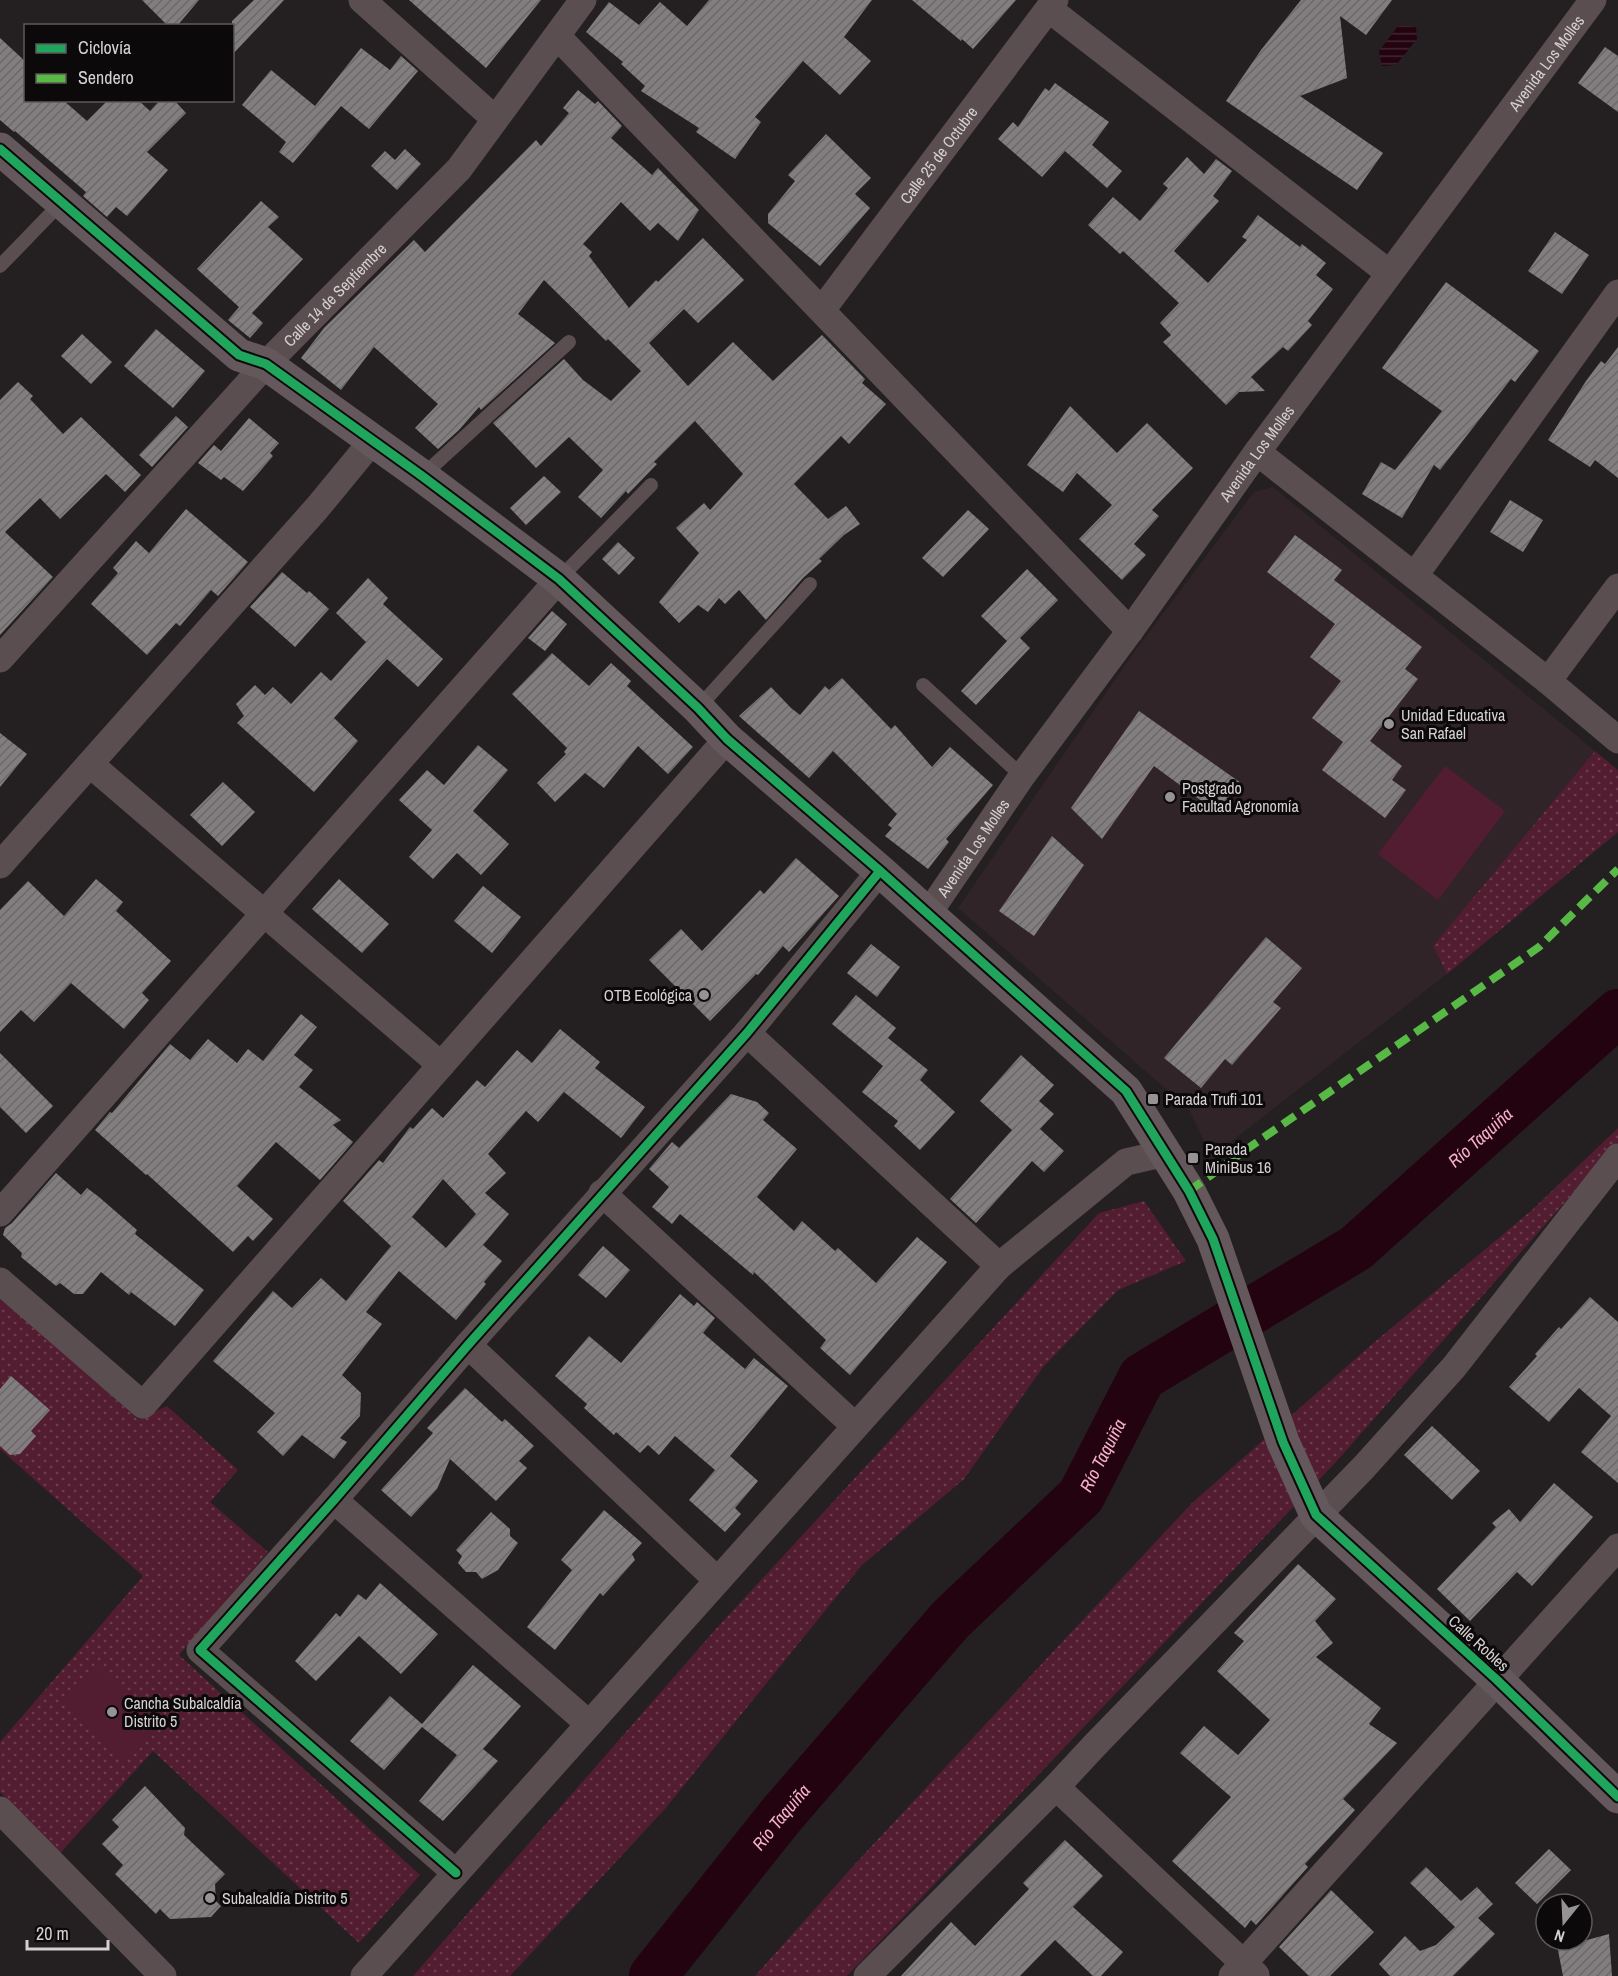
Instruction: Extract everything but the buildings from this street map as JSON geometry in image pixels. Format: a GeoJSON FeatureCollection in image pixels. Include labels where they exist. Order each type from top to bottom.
{"type":"FeatureCollection","features":[{"type":"Feature","properties":{"kind":"street"},"geometry":{"type":"LineString","coordinates":[[362,0],[495,119]]}},
{"type":"Feature","properties":{"kind":"street","name":"Calle 14 de Septiembre"},"geometry":{"type":"LineString","coordinates":[[0,659],[266,364],[459,170],[584,0]]}},
{"type":"Feature","properties":{"kind":"street","name":"Avenida Los Molles"},"geometry":{"type":"LineString","coordinates":[[928,914],[1022,776],[1130,631],[1257,452],[1593,0]]}},
{"type":"Feature","properties":{"kind":"street"},"geometry":{"type":"LineString","coordinates":[[1052,4],[1389,273]]}},
{"type":"Feature","properties":{"kind":"street","name":"Calle 25 de Octubre"},"geometry":{"type":"LineString","coordinates":[[822,310],[1052,4]]}},
{"type":"Feature","properties":{"kind":"street"},"geometry":{"type":"LineString","coordinates":[[557,36],[1130,631]]}},
{"type":"Feature","properties":{"kind":"street"},"geometry":{"type":"LineString","coordinates":[[0,149],[239,356],[266,364],[373,440],[560,579],[728,739],[880,871],[1126,1091],[1189,1191],[1213,1239],[1283,1442],[1316,1515]]}},
{"type":"Feature","properties":{"kind":"street"},"geometry":{"type":"LineString","coordinates":[[1415,575],[1618,293]]}},
{"type":"Feature","properties":{"kind":"street"},"geometry":{"type":"LineString","coordinates":[[0,865],[317,508],[373,440]]}},
{"type":"Feature","properties":{"kind":"street"},"geometry":{"type":"LineString","coordinates":[[1257,452],[1548,681],[1618,740]]}},
{"type":"Feature","properties":{"kind":"street"},"geometry":{"type":"LineString","coordinates":[[0,1213],[560,579]]}},
{"type":"Feature","properties":{"kind":"street"},"geometry":{"type":"LineString","coordinates":[[1548,681],[1618,587]]}},
{"type":"Feature","properties":{"kind":"street"},"geometry":{"type":"LineString","coordinates":[[0,1281],[143,1405],[728,739]]}},
{"type":"Feature","properties":{"kind":"street"},"geometry":{"type":"LineString","coordinates":[[90,764],[441,1065]]}},
{"type":"Feature","properties":{"kind":"street"},"geometry":{"type":"LineString","coordinates":[[456,1873],[200,1650],[602,1193],[747,1033],[880,871]]}},
{"type":"Feature","properties":{"kind":"street"},"geometry":{"type":"LineString","coordinates":[[747,1033],[999,1266]]}},
{"type":"Feature","properties":{"kind":"street"},"geometry":{"type":"LineString","coordinates":[[363,1976],[999,1266],[1126,1162],[1166,1153]]}},
{"type":"Feature","properties":{"kind":"street"},"geometry":{"type":"LineString","coordinates":[[867,1976],[1056,1787],[1364,1467],[1454,1366],[1617,1162]]}},
{"type":"Feature","properties":{"kind":"street"},"geometry":{"type":"LineString","coordinates":[[602,1193],[855,1426]]}},
{"type":"Feature","properties":{"kind":"street"},"geometry":{"type":"LineString","coordinates":[[468,1345],[717,1580]]}},
{"type":"Feature","properties":{"kind":"street"},"geometry":{"type":"LineString","coordinates":[[334,1500],[589,1724]]}},
{"type":"Feature","properties":{"kind":"street","name":"Calle Robles"},"geometry":{"type":"LineString","coordinates":[[1316,1515],[1497,1680],[1618,1797]]}},
{"type":"Feature","properties":{"kind":"street"},"geometry":{"type":"LineString","coordinates":[[1056,1787],[1244,1972],[1497,1680],[1618,1547]]}},
{"type":"Feature","properties":{"kind":"street"},"geometry":{"type":"LineString","coordinates":[[0,1810],[163,1976]]}},
{"type":"Feature","properties":{"kind":"lane"},"geometry":{"type":"LineString","coordinates":[[0,266],[61,203]]}},
{"type":"Feature","properties":{"kind":"lane"},"geometry":{"type":"LineString","coordinates":[[422,476],[569,342]]}},
{"type":"Feature","properties":{"kind":"lane"},"geometry":{"type":"LineString","coordinates":[[560,579],[651,485]]}},
{"type":"Feature","properties":{"kind":"lane"},"geometry":{"type":"LineString","coordinates":[[698,708],[810,584]]}},
{"type":"Feature","properties":{"kind":"lane"},"geometry":{"type":"LineString","coordinates":[[923,685],[1022,776]]}},
{"type":"Feature","properties":{"kind":"shaded area"},"geometry":{"type":"Polygon","coordinates":[[[1399,25],[1416,27],[1417,39],[1396,65],[1382,66],[1379,51],[1399,25]]]}},
{"type":"Feature","properties":{"kind":"shaded area"},"geometry":{"type":"Polygon","coordinates":[[[1273,487],[1595,751],[1433,946],[1447,974],[1211,1157],[1189,1109],[958,908],[1132,655],[1254,492],[1273,487]]]}},
{"type":"Feature","properties":{"kind":"shaded area"},"geometry":{"type":"Polygon","coordinates":[[[1595,751],[1618,770],[1618,832],[1447,974],[1433,946],[1595,751]]]}},
{"type":"Feature","properties":{"kind":"shaded area"},"geometry":{"type":"Polygon","coordinates":[[[1445,766],[1505,811],[1438,900],[1378,854],[1445,766]]]}},
{"type":"Feature","properties":{"kind":"shaded area"},"geometry":{"type":"Polygon","coordinates":[[[1618,1128],[1618,1142],[1335,1463],[847,1976],[755,1976],[855,1864],[1192,1503],[1370,1346],[1532,1210],[1618,1128]]]}},
{"type":"Feature","properties":{"kind":"shaded area"},"geometry":{"type":"Polygon","coordinates":[[[1144,1201],[1186,1261],[1118,1290],[1043,1367],[964,1479],[862,1565],[664,1810],[510,1976],[413,1976],[715,1630],[1099,1213],[1144,1201]]]}},
{"type":"Feature","properties":{"kind":"shaded area"},"geometry":{"type":"Polygon","coordinates":[[[0,1297],[138,1419],[167,1406],[238,1470],[210,1502],[268,1552],[179,1655],[420,1875],[359,1943],[153,1751],[60,1853],[0,1792],[0,1742],[143,1576],[0,1449],[0,1297]]]}},
{"type":"Feature","properties":{"kind":"shaded area","name":"Cancha Subalcaldía Distrito 5"},"geometry":{"type":"Polygon","coordinates":[[[99,1661],[162,1725],[125,1762],[61,1699],[99,1661]]]}},
{"type":"Feature","properties":{"kind":"waterway","name":"Río Taquiña"},"geometry":{"type":"LineString","coordinates":[[653,1976],[783,1813],[951,1619],[1081,1496],[1142,1377],[1356,1248],[1618,1013]]}},
{"type":"Feature","properties":{"kind":"marked path"},"geometry":{"type":"LineString","coordinates":[[1189,1191],[1539,947],[1618,869]]}},
{"type":"Feature","properties":{"kind":"cycle path"},"geometry":{"type":"LineString","coordinates":[[0,149],[239,355],[266,364],[422,476],[559,579],[698,708],[727,739],[880,871],[1126,1091],[1189,1191],[1213,1239],[1283,1442],[1316,1515],[1497,1680],[1618,1797]]}},
{"type":"Feature","properties":{"kind":"cycle path"},"geometry":{"type":"LineString","coordinates":[[456,1873],[200,1650],[747,1033],[880,871]]}},
{"type":"Feature","properties":{"kind":"place","name":"Unidad Educativa San Rafael"},"geometry":{"type":"Point","coordinates":[1389,724]}},
{"type":"Feature","properties":{"kind":"place","name":"Postgrado Facultad Agronomía"},"geometry":{"type":"Point","coordinates":[1170,797]}},
{"type":"Feature","properties":{"kind":"place","name":"OTB Ecológica"},"geometry":{"type":"Point","coordinates":[704,995]}},
{"type":"Feature","properties":{"kind":"place","name":"Parada Trufi 101"},"geometry":{"type":"Point","coordinates":[1153,1099]}},
{"type":"Feature","properties":{"kind":"place","name":"Parada MiniBus 16"},"geometry":{"type":"Point","coordinates":[1193,1158]}},
{"type":"Feature","properties":{"kind":"place","name":"Cancha Subalcaldía Distrito 5"},"geometry":{"type":"Point","coordinates":[112,1712]}},
{"type":"Feature","properties":{"kind":"place","name":"Subalcaldía Distrito 5"},"geometry":{"type":"Point","coordinates":[210,1898]}}]}
